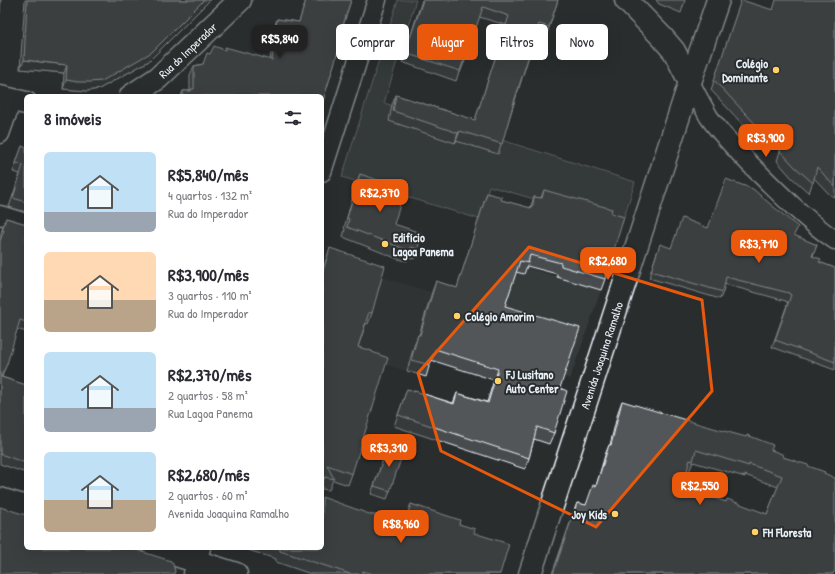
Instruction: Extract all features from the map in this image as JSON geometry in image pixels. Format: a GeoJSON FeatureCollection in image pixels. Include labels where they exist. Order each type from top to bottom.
{"type":"FeatureCollection","features":[{"type":"Feature","properties":{"kind":"main road"},"geometry":{"type":"LineString","coordinates":[[626,0],[662,36],[674,51],[690,82]]}},
{"type":"Feature","properties":{"kind":"main road","name":"Avenida Joaquina Ramalho"},"geometry":{"type":"LineString","coordinates":[[530,574],[718,0]]}},
{"type":"Feature","properties":{"kind":"main road","name":"Rua do Imperador"},"geometry":{"type":"LineString","coordinates":[[134,94],[158,78],[232,2]]}},
{"type":"Feature","properties":{"kind":"main road"},"geometry":{"type":"LineString","coordinates":[[0,499],[24,506]]}},
{"type":"Feature","properties":{"kind":"main road"},"geometry":{"type":"LineString","coordinates":[[161,550],[236,574]]}},
{"type":"Feature","properties":{"kind":"street"},"geometry":{"type":"LineString","coordinates":[[324,166],[377,0]]}},
{"type":"Feature","properties":{"kind":"street"},"geometry":{"type":"LineString","coordinates":[[690,82],[710,118],[743,156],[796,209],[835,240]]}},
{"type":"Feature","properties":{"kind":"street"},"geometry":{"type":"LineString","coordinates":[[0,134],[13,100]]}},
{"type":"Feature","properties":{"kind":"street"},"geometry":{"type":"LineString","coordinates":[[0,215],[24,222]]}},
{"type":"Feature","properties":{"kind":"highlighted area"},"geometry":{"type":"Polygon","coordinates":[[[529,247],[702,300],[712,391],[596,527],[441,451],[418,373],[529,247]]]}},
{"type":"Feature","properties":{"kind":"shaded area"},"geometry":{"type":"Polygon","coordinates":[[[398,0],[416,0],[409,24],[390,24],[398,0]]]}},
{"type":"Feature","properties":{"kind":"shaded area"},"geometry":{"type":"Polygon","coordinates":[[[379,60],[397,60],[384,103],[635,182],[622,224],[489,186],[479,219],[342,177],[379,60]]]}},
{"type":"Feature","properties":{"kind":"shaded area","name":"Colégio Amorim"},"geometry":{"type":"Polygon","coordinates":[[[469,250],[601,290],[570,379],[438,333],[426,377],[324,346],[324,259],[453,299],[469,250]]]}},
{"type":"Feature","properties":{"kind":"building"},"geometry":{"type":"Polygon","coordinates":[[[27,0],[204,0],[152,52],[102,81],[78,82],[66,80],[67,65],[24,60],[27,0]]]}},
{"type":"Feature","properties":{"kind":"building"},"geometry":{"type":"Polygon","coordinates":[[[306,0],[351,0],[343,24],[336,24],[336,58],[324,98],[324,94],[183,94],[183,91],[191,91],[191,89],[194,89],[194,66],[203,64],[207,53],[210,54],[214,46],[225,50],[225,47],[272,60],[277,19],[299,22],[306,0]]]}},
{"type":"Feature","properties":{"kind":"building"},"geometry":{"type":"Polygon","coordinates":[[[423,0],[558,0],[549,27],[548,24],[506,24],[509,16],[483,7],[477,24],[417,24],[417,57],[409,54],[409,41],[423,0]]]}},
{"type":"Feature","properties":{"kind":"building","name":"Colégio Dominante"},"geometry":{"type":"Polygon","coordinates":[[[741,0],[773,10],[776,0],[835,0],[835,186],[817,167],[813,183],[780,151],[784,138],[759,128],[714,80],[741,0]]]}},
{"type":"Feature","properties":{"kind":"building"},"geometry":{"type":"Polygon","coordinates":[[[426,60],[465,60],[460,71],[426,60]]]}},
{"type":"Feature","properties":{"kind":"building"},"geometry":{"type":"Polygon","coordinates":[[[495,60],[527,60],[502,144],[460,131],[458,133],[393,111],[396,95],[475,120],[495,60]]]}},
{"type":"Feature","properties":{"kind":"building"},"geometry":{"type":"Polygon","coordinates":[[[22,146],[24,147],[24,201],[13,198],[23,165],[16,163],[22,146]]]}},
{"type":"Feature","properties":{"kind":"building"},"geometry":{"type":"Polygon","coordinates":[[[360,174],[405,189],[394,224],[421,233],[418,249],[411,247],[411,251],[347,227],[349,219],[347,218],[360,174]]]}},
{"type":"Feature","properties":{"kind":"building"},"geometry":{"type":"Polygon","coordinates":[[[726,179],[753,189],[798,227],[794,235],[817,245],[812,256],[821,259],[819,262],[835,268],[835,362],[775,340],[791,295],[789,293],[726,277],[723,292],[651,271],[660,244],[671,248],[682,218],[708,228],[726,179]]]}},
{"type":"Feature","properties":{"kind":"building"},"geometry":{"type":"Polygon","coordinates":[[[544,190],[612,209],[611,213],[624,217],[605,279],[561,266],[561,263],[530,255],[528,263],[520,261],[505,306],[580,328],[560,388],[567,391],[554,433],[537,427],[529,458],[398,415],[407,389],[454,404],[457,393],[488,403],[498,369],[435,349],[430,365],[411,360],[436,281],[457,288],[487,193],[502,197],[501,200],[531,208],[534,197],[542,198],[544,190]]]}},
{"type":"Feature","properties":{"kind":"building"},"geometry":{"type":"Polygon","coordinates":[[[6,218],[24,223],[24,321],[20,320],[7,364],[1,377],[24,384],[24,462],[0,454],[0,241],[4,230],[2,230],[6,218]]]}},
{"type":"Feature","properties":{"kind":"building"},"geometry":{"type":"Polygon","coordinates":[[[330,248],[385,266],[372,313],[369,312],[358,347],[388,358],[352,474],[327,465],[334,479],[324,478],[324,268],[330,248]]]}},
{"type":"Feature","properties":{"kind":"building"},"geometry":{"type":"Polygon","coordinates":[[[622,401],[746,437],[747,435],[773,445],[771,450],[782,454],[783,457],[825,472],[824,473],[835,478],[835,570],[833,574],[553,574],[577,503],[586,505],[593,485],[596,486],[609,445],[611,445],[622,401]],[[696,450],[693,461],[690,460],[682,487],[726,502],[727,499],[767,514],[782,476],[749,464],[749,466],[696,450]]]}},
{"type":"Feature","properties":{"kind":"building"},"geometry":{"type":"Polygon","coordinates":[[[388,445],[404,450],[390,491],[374,486],[388,445]]]}},
{"type":"Feature","properties":{"kind":"building"},"geometry":{"type":"Polygon","coordinates":[[[324,498],[372,515],[404,524],[411,504],[460,520],[459,524],[475,529],[474,533],[509,544],[500,574],[373,574],[363,571],[362,574],[350,574],[280,551],[324,550],[324,498]]]}},
{"type":"Feature","properties":{"kind":"building"},"geometry":{"type":"Polygon","coordinates":[[[0,507],[24,514],[24,550],[136,550],[171,561],[175,571],[174,574],[0,574],[0,507]]]}},
{"type":"Feature","properties":{"kind":"place","name":"Colégio Dominante"},"geometry":{"type":"Point","coordinates":[776,70]}},
{"type":"Feature","properties":{"kind":"place","name":"Edifício Lagoa Panema"},"geometry":{"type":"Point","coordinates":[385,244]}},
{"type":"Feature","properties":{"kind":"place","name":"Colégio Amorim"},"geometry":{"type":"Point","coordinates":[457,316]}},
{"type":"Feature","properties":{"kind":"place","name":"FJ Lusitano Auto Center"},"geometry":{"type":"Point","coordinates":[498,381]}},
{"type":"Feature","properties":{"kind":"place","name":"Joy Kids"},"geometry":{"type":"Point","coordinates":[615,514]}},
{"type":"Feature","properties":{"kind":"place","name":"FH Floresta"},"geometry":{"type":"Point","coordinates":[755,532]}}]}
